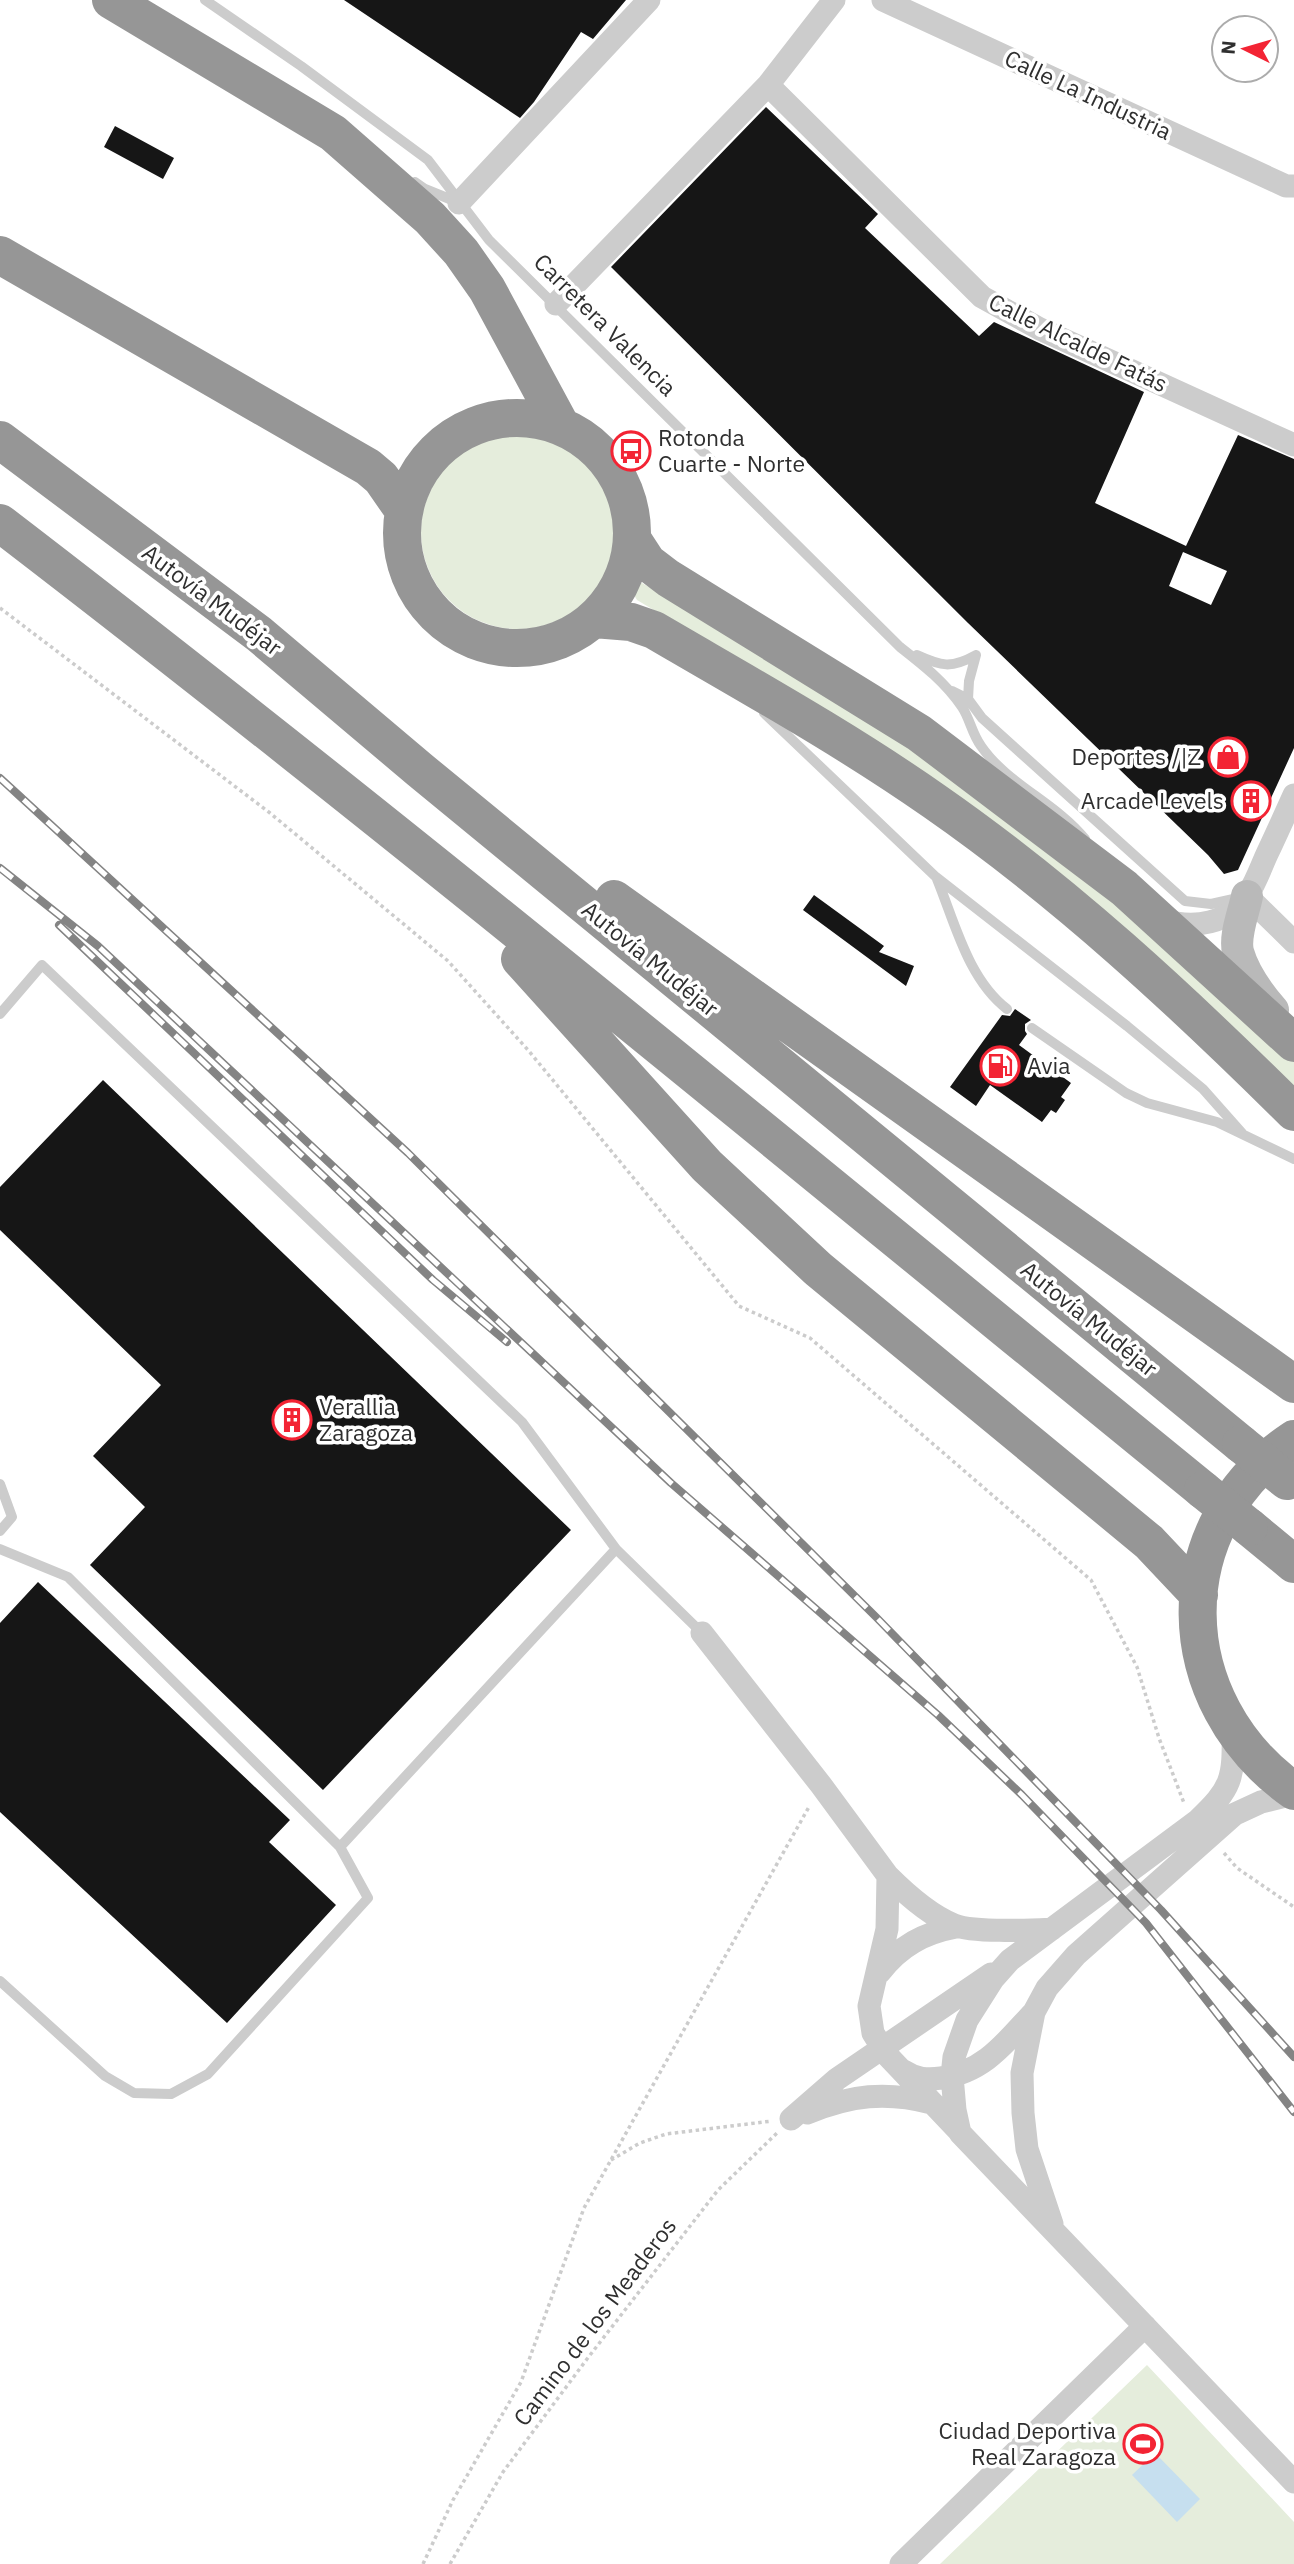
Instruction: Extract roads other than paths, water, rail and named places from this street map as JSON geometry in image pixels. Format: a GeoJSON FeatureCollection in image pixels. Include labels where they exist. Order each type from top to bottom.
{"type":"FeatureCollection","features":[{"type":"Feature","properties":{"kind":"highway"},"geometry":{"type":"LineString","coordinates":[[111,0],[333,133],[429,218],[461,252],[487,289],[561,426]]}},
{"type":"Feature","properties":{"kind":"highway"},"geometry":{"type":"LineString","coordinates":[[0,255],[368,467],[381,478],[404,511]]}},
{"type":"Feature","properties":{"kind":"highway"},"geometry":{"type":"LineString","coordinates":[[504,418],[533,419],[561,426],[597,450],[617,476],[629,506],[632,539],[622,578],[613,596],[594,619],[568,637],[537,647],[505,648],[474,640],[447,625],[425,602],[409,574],[402,542],[404,511],[413,483],[429,459],[450,439],[476,425],[504,418]]}},
{"type":"Feature","properties":{"kind":"highway","name":"Autovía Mudéjar"},"geometry":{"type":"LineString","coordinates":[[0,440],[259,634],[420,770],[1290,1483]]}},
{"type":"Feature","properties":{"kind":"highway"},"geometry":{"type":"LineString","coordinates":[[0,523],[418,851],[1294,1564]]}},
{"type":"Feature","properties":{"kind":"highway"},"geometry":{"type":"LineString","coordinates":[[632,539],[647,562],[668,578],[919,733],[1124,888],[1294,1043]]}},
{"type":"Feature","properties":{"kind":"highway"},"geometry":{"type":"LineString","coordinates":[[594,619],[631,622],[654,630],[883,766],[1011,858],[1116,943],[1294,1112]]}},
{"type":"Feature","properties":{"kind":"highway"},"geometry":{"type":"LineString","coordinates":[[259,634],[426,756],[525,836],[1294,1384]]}},
{"type":"Feature","properties":{"kind":"highway"},"geometry":{"type":"LineString","coordinates":[[418,851],[446,890],[510,948],[707,1166],[818,1269],[1149,1542],[1199,1595]]}},
{"type":"Feature","properties":{"kind":"highway"},"geometry":{"type":"LineString","coordinates":[[1294,1439],[1262,1464],[1230,1502],[1209,1547],[1199,1595],[1198,1619],[1204,1666],[1221,1710],[1233,1731],[1266,1769],[1294,1793]]}},
{"type":"Feature","properties":{"kind":"street"},"geometry":{"type":"LineString","coordinates":[[460,203],[649,0]]}},
{"type":"Feature","properties":{"kind":"street"},"geometry":{"type":"LineString","coordinates":[[556,304],[768,85],[834,0]]}},
{"type":"Feature","properties":{"kind":"street","name":"Calle La Industria"},"geometry":{"type":"LineString","coordinates":[[883,0],[1286,186],[1294,186]]}},
{"type":"Feature","properties":{"kind":"street","name":"Calle Alcalde Fatás"},"geometry":{"type":"LineString","coordinates":[[768,85],[982,298],[1040,329],[1294,445]]}},
{"type":"Feature","properties":{"kind":"street"},"geometry":{"type":"LineString","coordinates":[[1294,795],[1247,896],[1238,950],[1260,994],[1294,1036]]}},
{"type":"Feature","properties":{"kind":"street"},"geometry":{"type":"LineString","coordinates":[[1155,917],[1175,924],[1212,922],[1230,914],[1247,896]]}},
{"type":"Feature","properties":{"kind":"street"},"geometry":{"type":"LineString","coordinates":[[1247,896],[1294,942]]}},
{"type":"Feature","properties":{"kind":"street"},"geometry":{"type":"LineString","coordinates":[[702,1633],[821,1785],[888,1876],[916,1901],[956,1927]]}},
{"type":"Feature","properties":{"kind":"street"},"geometry":{"type":"LineString","coordinates":[[1054,2230],[1027,2149],[1023,2113],[1022,2073],[1034,2012],[1047,1987],[1076,1955],[1202,1829],[1231,1779],[1233,1731]]}},
{"type":"Feature","properties":{"kind":"street"},"geometry":{"type":"LineString","coordinates":[[932,2103],[882,2094],[836,2102],[791,2119],[837,2079],[1052,1929],[1202,1829],[1250,1805],[1294,1793]]}},
{"type":"Feature","properties":{"kind":"street"},"geometry":{"type":"LineString","coordinates":[[888,1876],[887,1929],[875,1977],[869,2017],[873,2033],[882,2049],[1294,2482]]}},
{"type":"Feature","properties":{"kind":"street"},"geometry":{"type":"LineString","coordinates":[[875,1977],[893,1957],[926,1934],[956,1927],[1052,1929]]}},
{"type":"Feature","properties":{"kind":"street"},"geometry":{"type":"LineString","coordinates":[[960,2133],[952,2076],[954,2057],[967,2020],[981,1996],[1010,1960]]}},
{"type":"Feature","properties":{"kind":"street"},"geometry":{"type":"LineString","coordinates":[[898,2068],[923,2079],[952,2076],[975,2068],[986,2062],[1034,2012]]}},
{"type":"Feature","properties":{"kind":"street"},"geometry":{"type":"LineString","coordinates":[[901,2564],[1145,2326]]}},
{"type":"Feature","properties":{"kind":"lane","name":"Carretera Valencia"},"geometry":{"type":"LineString","coordinates":[[205,0],[428,160],[489,240],[900,647],[943,681],[963,709],[981,746],[1004,769],[1074,825],[1124,888]]}},
{"type":"Feature","properties":{"kind":"lane"},"geometry":{"type":"LineString","coordinates":[[333,133],[379,158]]}},
{"type":"Feature","properties":{"kind":"lane"},"geometry":{"type":"LineString","coordinates":[[402,173],[425,189],[460,203]]}},
{"type":"Feature","properties":{"kind":"lane"},"geometry":{"type":"LineString","coordinates":[[900,647],[942,666],[964,662],[976,655],[969,681],[968,699]]}},
{"type":"Feature","properties":{"kind":"lane"},"geometry":{"type":"LineString","coordinates":[[717,667],[747,696]]}},
{"type":"Feature","properties":{"kind":"lane"},"geometry":{"type":"LineString","coordinates":[[949,689],[968,699],[982,718],[1185,901],[1211,904],[1247,896]]}},
{"type":"Feature","properties":{"kind":"lane"},"geometry":{"type":"LineString","coordinates":[[757,706],[936,877],[1203,1089],[1242,1133]]}},
{"type":"Feature","properties":{"kind":"lane"},"geometry":{"type":"LineString","coordinates":[[936,877],[977,973],[992,998],[1007,1009]]}},
{"type":"Feature","properties":{"kind":"lane"},"geometry":{"type":"LineString","coordinates":[[0,1014],[42,965],[522,1422],[616,1549],[702,1633]]}},
{"type":"Feature","properties":{"kind":"lane"},"geometry":{"type":"LineString","coordinates":[[1032,1028],[1106,1082],[1126,1093],[1147,1103],[1217,1122],[1294,1159]]}},
{"type":"Feature","properties":{"kind":"lane"},"geometry":{"type":"LineString","coordinates":[[0,1484],[12,1517],[0,1531]]}},
{"type":"Feature","properties":{"kind":"lane"},"geometry":{"type":"LineString","coordinates":[[0,1549],[68,1577],[340,1847],[368,1898],[208,2074],[171,2094],[134,2093],[105,2076],[0,1981]]}},
{"type":"Feature","properties":{"kind":"lane"},"geometry":{"type":"LineString","coordinates":[[340,1847],[616,1549]]}},
{"type":"Feature","properties":{"kind":"water"},"geometry":{"type":"Polygon","coordinates":[[[1155,2453],[1200,2499],[1177,2522],[1132,2475],[1155,2453]]]}},
{"type":"Feature","properties":{"kind":"railway"},"geometry":{"type":"LineString","coordinates":[[0,778],[408,1153],[876,1617],[1161,1910],[1294,2057]]}},
{"type":"Feature","properties":{"kind":"railway"},"geometry":{"type":"LineString","coordinates":[[0,868],[98,946],[671,1483],[938,1715],[1022,1795],[1146,1923],[1294,2112]]}},
{"type":"Feature","properties":{"kind":"railway"},"geometry":{"type":"LineString","coordinates":[[59,925],[433,1280],[507,1342]]}},
{"type":"Feature","properties":{"kind":"place","name":"Rotonda Cuarte - Norte"},"geometry":{"type":"Point","coordinates":[631,451]}},
{"type":"Feature","properties":{"kind":"place","name":"Deportes /|Z"},"geometry":{"type":"Point","coordinates":[1228,757]}},
{"type":"Feature","properties":{"kind":"place","name":"Arcade Levels"},"geometry":{"type":"Point","coordinates":[1251,801]}},
{"type":"Feature","properties":{"kind":"place","name":"Avia"},"geometry":{"type":"Point","coordinates":[1000,1066]}},
{"type":"Feature","properties":{"kind":"place","name":"Verallia Zaragoza"},"geometry":{"type":"Point","coordinates":[292,1420]}},
{"type":"Feature","properties":{"kind":"place","name":"Ciudad Deportiva Real Zaragoza"},"geometry":{"type":"Point","coordinates":[1143,2444]}}]}
